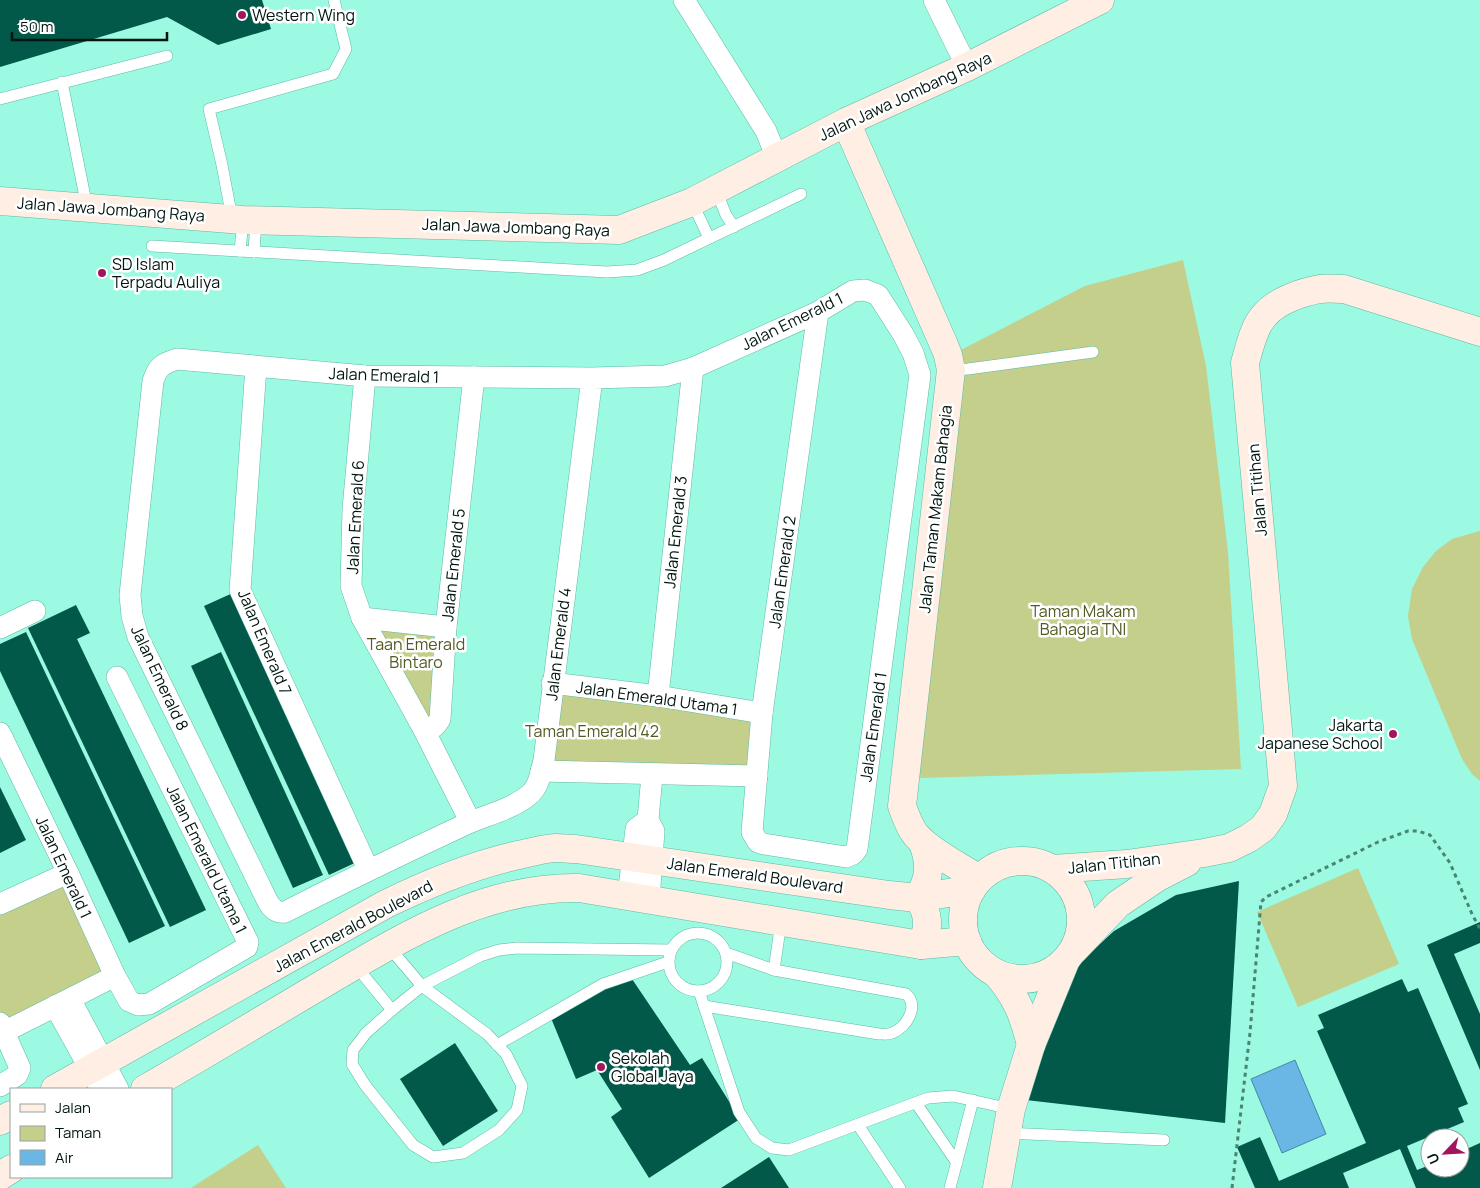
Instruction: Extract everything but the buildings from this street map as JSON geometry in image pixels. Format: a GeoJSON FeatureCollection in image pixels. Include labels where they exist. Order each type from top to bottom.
{"type":"FeatureCollection","features":[{"type":"Feature","properties":{"kind":"main road","name":"Jalan Jawa Jombang Raya"},"geometry":{"type":"LineString","coordinates":[[0,201],[243,219],[619,230],[692,202],[846,122],[967,67],[1100,0]]}},
{"type":"Feature","properties":{"kind":"main road","name":"Jalan Taman Makam Bahagia"},"geometry":{"type":"LineString","coordinates":[[846,122],[944,345],[951,370],[902,806],[913,832],[923,843],[975,884]]}},
{"type":"Feature","properties":{"kind":"main road","name":"Jalan Titihan"},"geometry":{"type":"LineString","coordinates":[[1053,869],[1127,864],[1229,848],[1249,838],[1263,828],[1273,814],[1283,786],[1246,363],[1252,338],[1264,316],[1282,302],[1304,293],[1322,288],[1344,288],[1480,332]]}},
{"type":"Feature","properties":{"kind":"main road"},"geometry":{"type":"LineString","coordinates":[[921,945],[926,936],[928,926],[928,916],[918,898],[928,876],[929,865],[923,843]]}},
{"type":"Feature","properties":{"kind":"main road","name":"Jalan Emerald Boulevard"},"geometry":{"type":"LineString","coordinates":[[58,1088],[98,1074],[386,904],[412,891],[455,874],[510,857],[558,848],[918,898],[975,884]]}},
{"type":"Feature","properties":{"kind":"main road","name":"Jalan Titihan"},"geometry":{"type":"LineString","coordinates":[[1069,956],[1118,904],[1158,878],[1204,853]]}},
{"type":"Feature","properties":{"kind":"main road"},"geometry":{"type":"LineString","coordinates":[[997,1188],[1009,1121],[1030,1045],[1078,939],[1081,926],[1081,912],[1078,900],[1064,877],[1053,869],[1036,862],[1018,860],[999,865],[975,884],[965,906],[963,923],[967,941],[974,954],[996,973],[1010,989],[1018,1003],[1025,1021],[1030,1045]]}},
{"type":"Feature","properties":{"kind":"main road","name":"Jalan Emerald Boulevard"},"geometry":{"type":"LineString","coordinates":[[148,1088],[355,965],[429,924],[465,909],[538,891],[558,888],[579,888],[921,945],[967,941]]}},
{"type":"Feature","properties":{"kind":"main road"},"geometry":{"type":"LineString","coordinates":[[996,973],[1026,979],[1042,976],[1054,970],[1069,956]]}},
{"type":"Feature","properties":{"kind":"street"},"geometry":{"type":"LineString","coordinates":[[684,0],[766,131],[778,158]]}},
{"type":"Feature","properties":{"kind":"street"},"geometry":{"type":"LineString","coordinates":[[934,0],[967,67]]}},
{"type":"Feature","properties":{"kind":"street","name":"Jalan Emerald 1"},"geometry":{"type":"LineString","coordinates":[[177,359],[365,376],[592,378],[665,376],[693,368],[818,312],[853,291],[865,290],[878,295],[913,353],[920,375],[856,849],[853,854],[846,857],[834,856],[764,844],[758,842],[752,832]]}},
{"type":"Feature","properties":{"kind":"street","name":"Jalan Emerald 2"},"geometry":{"type":"LineString","coordinates":[[752,832],[762,712],[818,312]]}},
{"type":"Feature","properties":{"kind":"street","name":"Jalan Emerald 8"},"geometry":{"type":"LineString","coordinates":[[177,359],[166,362],[157,370],[153,381],[130,595],[132,616],[138,637],[268,902]]}},
{"type":"Feature","properties":{"kind":"street","name":"Jalan Emerald 7"},"geometry":{"type":"LineString","coordinates":[[256,367],[240,590],[368,869]]}},
{"type":"Feature","properties":{"kind":"street","name":"Jalan Emerald 3"},"geometry":{"type":"LineString","coordinates":[[658,696],[693,368]]}},
{"type":"Feature","properties":{"kind":"street","name":"Jalan Emerald 6"},"geometry":{"type":"LineString","coordinates":[[365,376],[353,509],[352,586],[362,618],[424,730]]}},
{"type":"Feature","properties":{"kind":"street","name":"Jalan Emerald 5"},"geometry":{"type":"LineString","coordinates":[[424,730],[432,729],[440,719],[446,627],[474,377]]}},
{"type":"Feature","properties":{"kind":"street","name":"Jalan Emerald 4"},"geometry":{"type":"LineString","coordinates":[[268,902],[271,908],[276,911],[280,913],[285,912],[368,869],[470,821],[520,802],[532,793],[538,784],[544,760],[552,683],[592,378]]}},
{"type":"Feature","properties":{"kind":"street"},"geometry":{"type":"LineString","coordinates":[[0,628],[35,611]]}},
{"type":"Feature","properties":{"kind":"street"},"geometry":{"type":"LineString","coordinates":[[362,618],[446,627]]}},
{"type":"Feature","properties":{"kind":"street","name":"Jalan Emerald Utama 1"},"geometry":{"type":"LineString","coordinates":[[117,677],[248,942],[247,947],[150,1004],[138,1005],[129,1001]]}},
{"type":"Feature","properties":{"kind":"street","name":"Jalan Emerald Utama 1"},"geometry":{"type":"LineString","coordinates":[[552,683],[658,696],[762,712]]}},
{"type":"Feature","properties":{"kind":"street"},"geometry":{"type":"LineString","coordinates":[[424,730],[470,821]]}},
{"type":"Feature","properties":{"kind":"street","name":"Jalan Emerald 1"},"geometry":{"type":"LineString","coordinates":[[0,734],[68,872],[115,976],[129,1001]]}},
{"type":"Feature","properties":{"kind":"street"},"geometry":{"type":"LineString","coordinates":[[541,770],[757,776]]}},
{"type":"Feature","properties":{"kind":"street"},"geometry":{"type":"LineString","coordinates":[[639,898],[643,859],[636,829],[648,820],[652,774]]}},
{"type":"Feature","properties":{"kind":"street"},"geometry":{"type":"LineString","coordinates":[[0,904],[68,872]]}},
{"type":"Feature","properties":{"kind":"street"},"geometry":{"type":"LineString","coordinates":[[8,1081],[20,1068],[2,1028],[115,976]]}},
{"type":"Feature","properties":{"kind":"street"},"geometry":{"type":"LineString","coordinates":[[62,1002],[98,1074],[117,1088]]}},
{"type":"Feature","properties":{"kind":"lane"},"geometry":{"type":"LineString","coordinates":[[254,252],[222,165],[209,109],[333,74],[346,49],[334,0]]}},
{"type":"Feature","properties":{"kind":"lane"},"geometry":{"type":"LineString","coordinates":[[0,99],[167,56]]}},
{"type":"Feature","properties":{"kind":"lane"},"geometry":{"type":"LineString","coordinates":[[62,82],[87,207]]}},
{"type":"Feature","properties":{"kind":"lane"},"geometry":{"type":"LineString","coordinates":[[716,190],[726,214],[734,227]]}},
{"type":"Feature","properties":{"kind":"lane"},"geometry":{"type":"LineString","coordinates":[[152,246],[607,272],[637,270],[664,260],[802,194]]}},
{"type":"Feature","properties":{"kind":"lane"},"geometry":{"type":"LineString","coordinates":[[692,202],[709,238]]}},
{"type":"Feature","properties":{"kind":"lane"},"geometry":{"type":"LineString","coordinates":[[240,251],[243,219]]}},
{"type":"Feature","properties":{"kind":"lane"},"geometry":{"type":"LineString","coordinates":[[951,370],[1094,352]]}},
{"type":"Feature","properties":{"kind":"lane"},"geometry":{"type":"LineString","coordinates":[[774,970],[781,922]]}},
{"type":"Feature","properties":{"kind":"lane"},"geometry":{"type":"LineString","coordinates":[[497,1045],[603,984],[669,956],[682,937],[699,932],[716,939],[726,953],[774,970],[906,994],[910,998],[912,1007],[904,1025],[889,1034],[879,1034],[704,1006]]}},
{"type":"Feature","properties":{"kind":"lane"},"geometry":{"type":"LineString","coordinates":[[388,946],[422,986],[487,1034],[506,1054],[522,1086],[517,1110],[499,1130],[462,1153],[433,1157],[412,1145],[365,1085],[352,1064],[353,1050],[366,1033],[392,1010],[422,986],[480,956],[499,950],[517,948],[669,956]]}},
{"type":"Feature","properties":{"kind":"lane"},"geometry":{"type":"LineString","coordinates":[[669,956],[671,974],[678,983],[687,990],[699,992],[716,986],[726,971],[726,953]]}},
{"type":"Feature","properties":{"kind":"lane"},"geometry":{"type":"LineString","coordinates":[[355,965],[392,1010]]}},
{"type":"Feature","properties":{"kind":"lane"},"geometry":{"type":"LineString","coordinates":[[699,992],[738,1112],[756,1138],[772,1148],[789,1150],[928,1098],[953,1096],[972,1100],[1009,1121],[1164,1140]]}},
{"type":"Feature","properties":{"kind":"lane"},"geometry":{"type":"LineString","coordinates":[[950,1188],[972,1100]]}},
{"type":"Feature","properties":{"kind":"lane"},"geometry":{"type":"LineString","coordinates":[[916,1102],[957,1163]]}},
{"type":"Feature","properties":{"kind":"lane"},"geometry":{"type":"LineString","coordinates":[[858,1125],[900,1188]]}},
{"type":"Feature","properties":{"kind":"path"},"geometry":{"type":"LineString","coordinates":[[1232,1188],[1250,1033],[1261,902],[1266,897],[1378,842],[1408,831],[1418,831],[1430,835],[1450,863],[1480,928]]}},
{"type":"Feature","properties":{"kind":"green space","name":"Taman Makam Bahagia TNI"},"geometry":{"type":"Polygon","coordinates":[[[1183,260],[1206,366],[1228,552],[1241,769],[917,778],[959,351],[1085,286],[1183,260]]]}},
{"type":"Feature","properties":{"kind":"green space"},"geometry":{"type":"Polygon","coordinates":[[[1480,531],[1480,781],[1472,774],[1462,759],[1412,639],[1408,616],[1412,589],[1423,567],[1436,551],[1452,539],[1480,531]]]}},
{"type":"Feature","properties":{"kind":"green space","name":"Taan Emerald Bintaro"},"geometry":{"type":"Polygon","coordinates":[[[362,618],[446,627],[440,719],[424,730],[362,618]]]}},
{"type":"Feature","properties":{"kind":"green space","name":"Taman Emerald 42"},"geometry":{"type":"Polygon","coordinates":[[[552,683],[762,713],[757,776],[541,771],[552,683]]]}},
{"type":"Feature","properties":{"kind":"green space"},"geometry":{"type":"Polygon","coordinates":[[[1358,868],[1399,964],[1298,1007],[1257,912],[1358,868]]]}},
{"type":"Feature","properties":{"kind":"green space"},"geometry":{"type":"Polygon","coordinates":[[[68,873],[115,976],[0,1023],[0,904],[68,873]]]}},
{"type":"Feature","properties":{"kind":"green space"},"geometry":{"type":"Polygon","coordinates":[[[258,1145],[286,1188],[191,1188],[258,1145]]]}},
{"type":"Feature","properties":{"kind":"water"},"geometry":{"type":"Polygon","coordinates":[[[1295,1060],[1326,1134],[1282,1153],[1251,1079],[1295,1060]]]}},
{"type":"Feature","properties":{"kind":"place","name":"Western Wing"},"geometry":{"type":"Point","coordinates":[242,15]}},
{"type":"Feature","properties":{"kind":"place","name":"SD Islam Terpadu Auliya"},"geometry":{"type":"Point","coordinates":[102,273]}},
{"type":"Feature","properties":{"kind":"place","name":"Jakarta Japanese School"},"geometry":{"type":"Point","coordinates":[1393,734]}},
{"type":"Feature","properties":{"kind":"place","name":"Sekolah Global Jaya"},"geometry":{"type":"Point","coordinates":[601,1067]}}]}
